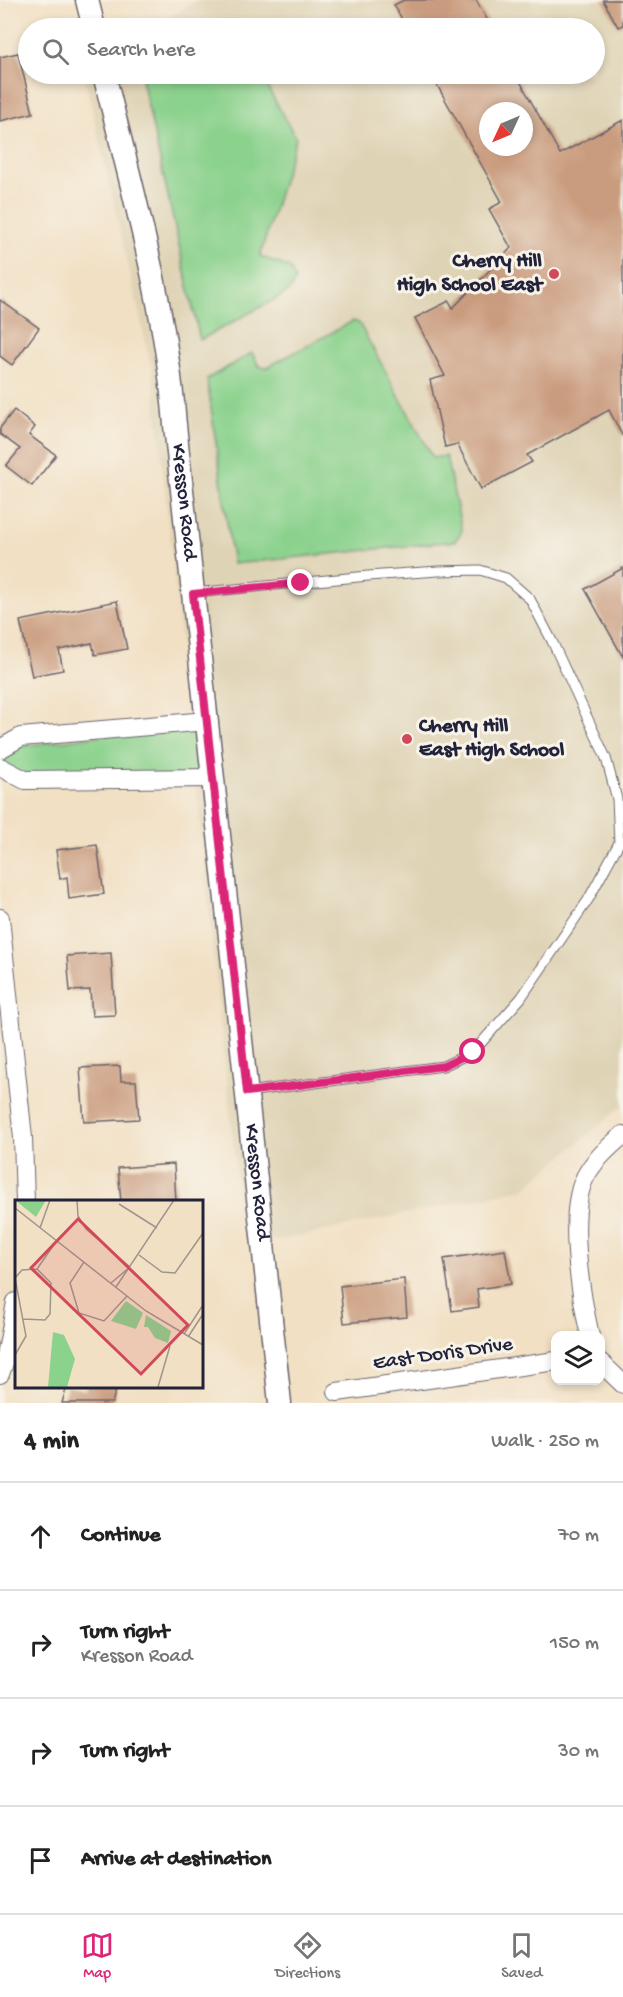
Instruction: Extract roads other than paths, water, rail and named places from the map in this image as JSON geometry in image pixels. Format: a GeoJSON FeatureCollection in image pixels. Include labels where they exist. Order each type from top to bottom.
{"type":"FeatureCollection","features":[{"type":"Feature","properties":{"kind":"street"},"geometry":{"type":"LineString","coordinates":[[87,0],[92,18]]}},
{"type":"Feature","properties":{"kind":"street","name":"Kresson Road"},"geometry":{"type":"LineString","coordinates":[[106,84],[140,224],[171,372],[280,1403]]}},
{"type":"Feature","properties":{"kind":"street"},"geometry":{"type":"LineString","coordinates":[[0,749],[21,737],[207,720]]}},
{"type":"Feature","properties":{"kind":"street"},"geometry":{"type":"LineString","coordinates":[[0,767],[25,780],[213,778]]}},
{"type":"Feature","properties":{"kind":"street"},"geometry":{"type":"LineString","coordinates":[[0,918],[23,1138],[25,1200]]}},
{"type":"Feature","properties":{"kind":"street"},"geometry":{"type":"LineString","coordinates":[[589,1331],[580,1293],[576,1235],[579,1196],[588,1173],[623,1135]]}},
{"type":"Feature","properties":{"kind":"street"},"geometry":{"type":"LineString","coordinates":[[0,1374],[6,1357],[15,1308]]}},
{"type":"Feature","properties":{"kind":"street","name":"East Doris Drive"},"geometry":{"type":"LineString","coordinates":[[337,1392],[551,1362]]}},
{"type":"Feature","properties":{"kind":"street"},"geometry":{"type":"LineString","coordinates":[[605,1367],[623,1384]]}},
{"type":"Feature","properties":{"kind":"lane"},"geometry":{"type":"LineString","coordinates":[[193,594],[438,571],[480,570],[506,578],[530,599],[552,640],[606,758],[617,799],[619,843],[610,862],[588,900],[521,999],[473,1052],[443,1066],[247,1092]]}},
{"type":"Feature","properties":{"kind":"place","name":"Cherry Hill High School East"},"geometry":{"type":"Point","coordinates":[554,274]}},
{"type":"Feature","properties":{"kind":"place","name":"Cherry Hill East High School"},"geometry":{"type":"Point","coordinates":[407,739]}}]}
